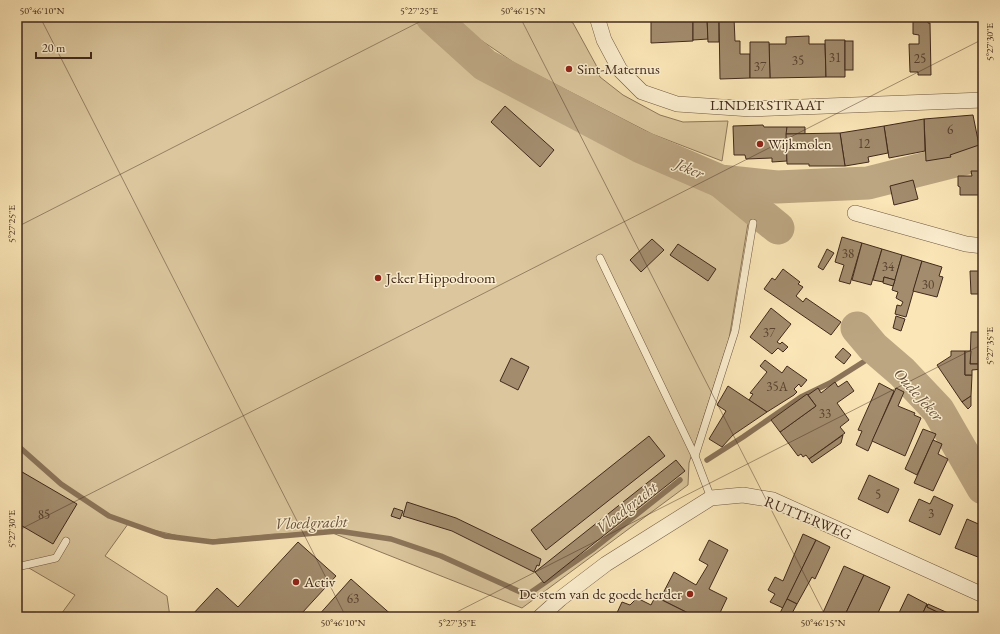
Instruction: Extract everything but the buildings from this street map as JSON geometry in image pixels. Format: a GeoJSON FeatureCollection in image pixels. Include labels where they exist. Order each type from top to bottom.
{"type":"FeatureCollection","features":[{"type":"Feature","properties":{"kind":"street","name":"LINDERSTRAAT"},"geometry":{"type":"LineString","coordinates":[[597,17],[604,40],[620,70],[642,92],[677,104],[751,109],[883,102],[983,100]]}},
{"type":"Feature","properties":{"kind":"street"},"geometry":{"type":"LineString","coordinates":[[855,213],[966,244],[983,246]]}},
{"type":"Feature","properties":{"kind":"street","name":"RUTTERWEG"},"geometry":{"type":"LineString","coordinates":[[540,617],[560,599],[606,564],[711,498],[743,495],[773,500],[983,595]]}},
{"type":"Feature","properties":{"kind":"lane"},"geometry":{"type":"LineString","coordinates":[[695,456],[735,332],[753,223]]}},
{"type":"Feature","properties":{"kind":"lane"},"geometry":{"type":"LineString","coordinates":[[600,258],[695,456],[711,498]]}},
{"type":"Feature","properties":{"kind":"lane"},"geometry":{"type":"LineString","coordinates":[[17,567],[56,558],[66,541]]}},
{"type":"Feature","properties":{"kind":"shaded area","name":"Jeker Hippodroom"},"geometry":{"type":"Polygon","coordinates":[[[17,17],[415,17],[454,57],[492,81],[615,145],[709,191],[749,217],[729,339],[689,463],[688,485],[522,608],[330,532],[274,534],[200,541],[128,524],[105,556],[167,596],[170,617],[59,617],[75,595],[17,561],[17,17]]]}},
{"type":"Feature","properties":{"kind":"shaded area"},"geometry":{"type":"Polygon","coordinates":[[[452,17],[564,17],[573,23],[596,65],[600,77],[623,95],[660,115],[683,122],[728,121],[722,161],[652,134],[516,64],[460,26],[452,17]]]}},
{"type":"Feature","properties":{"kind":"waterway","name":"Jeker"},"geometry":{"type":"LineString","coordinates":[[432,17],[485,65],[639,146],[720,181],[777,187],[868,183],[983,154]]}},
{"type":"Feature","properties":{"kind":"waterway","name":"Oude Jeker"},"geometry":{"type":"LineString","coordinates":[[720,181],[778,228]]}},
{"type":"Feature","properties":{"kind":"waterway","name":"Oude Jeker"},"geometry":{"type":"LineString","coordinates":[[857,328],[873,347],[902,372],[938,410],[983,488]]}},
{"type":"Feature","properties":{"kind":"waterway","name":"Vloedgracht"},"geometry":{"type":"LineString","coordinates":[[707,460],[801,397],[830,383],[879,352]]}},
{"type":"Feature","properties":{"kind":"waterway","name":"Vloedgracht"},"geometry":{"type":"LineString","coordinates":[[17,445],[61,484],[109,516],[165,536],[213,542],[338,531],[391,539],[441,556],[527,595],[592,550],[680,480]]}},
{"type":"Feature","properties":{"kind":"place","name":"Sint-Maternus"},"geometry":{"type":"Point","coordinates":[569,69]}},
{"type":"Feature","properties":{"kind":"place","name":"Wijkmolen"},"geometry":{"type":"Point","coordinates":[760,144]}},
{"type":"Feature","properties":{"kind":"place","name":"Jeker Hippodroom"},"geometry":{"type":"Point","coordinates":[378,278]}},
{"type":"Feature","properties":{"kind":"place","name":"Activ"},"geometry":{"type":"Point","coordinates":[296,582]}},
{"type":"Feature","properties":{"kind":"place","name":"De stem van de goede herder"},"geometry":{"type":"Point","coordinates":[690,594]}}]}
